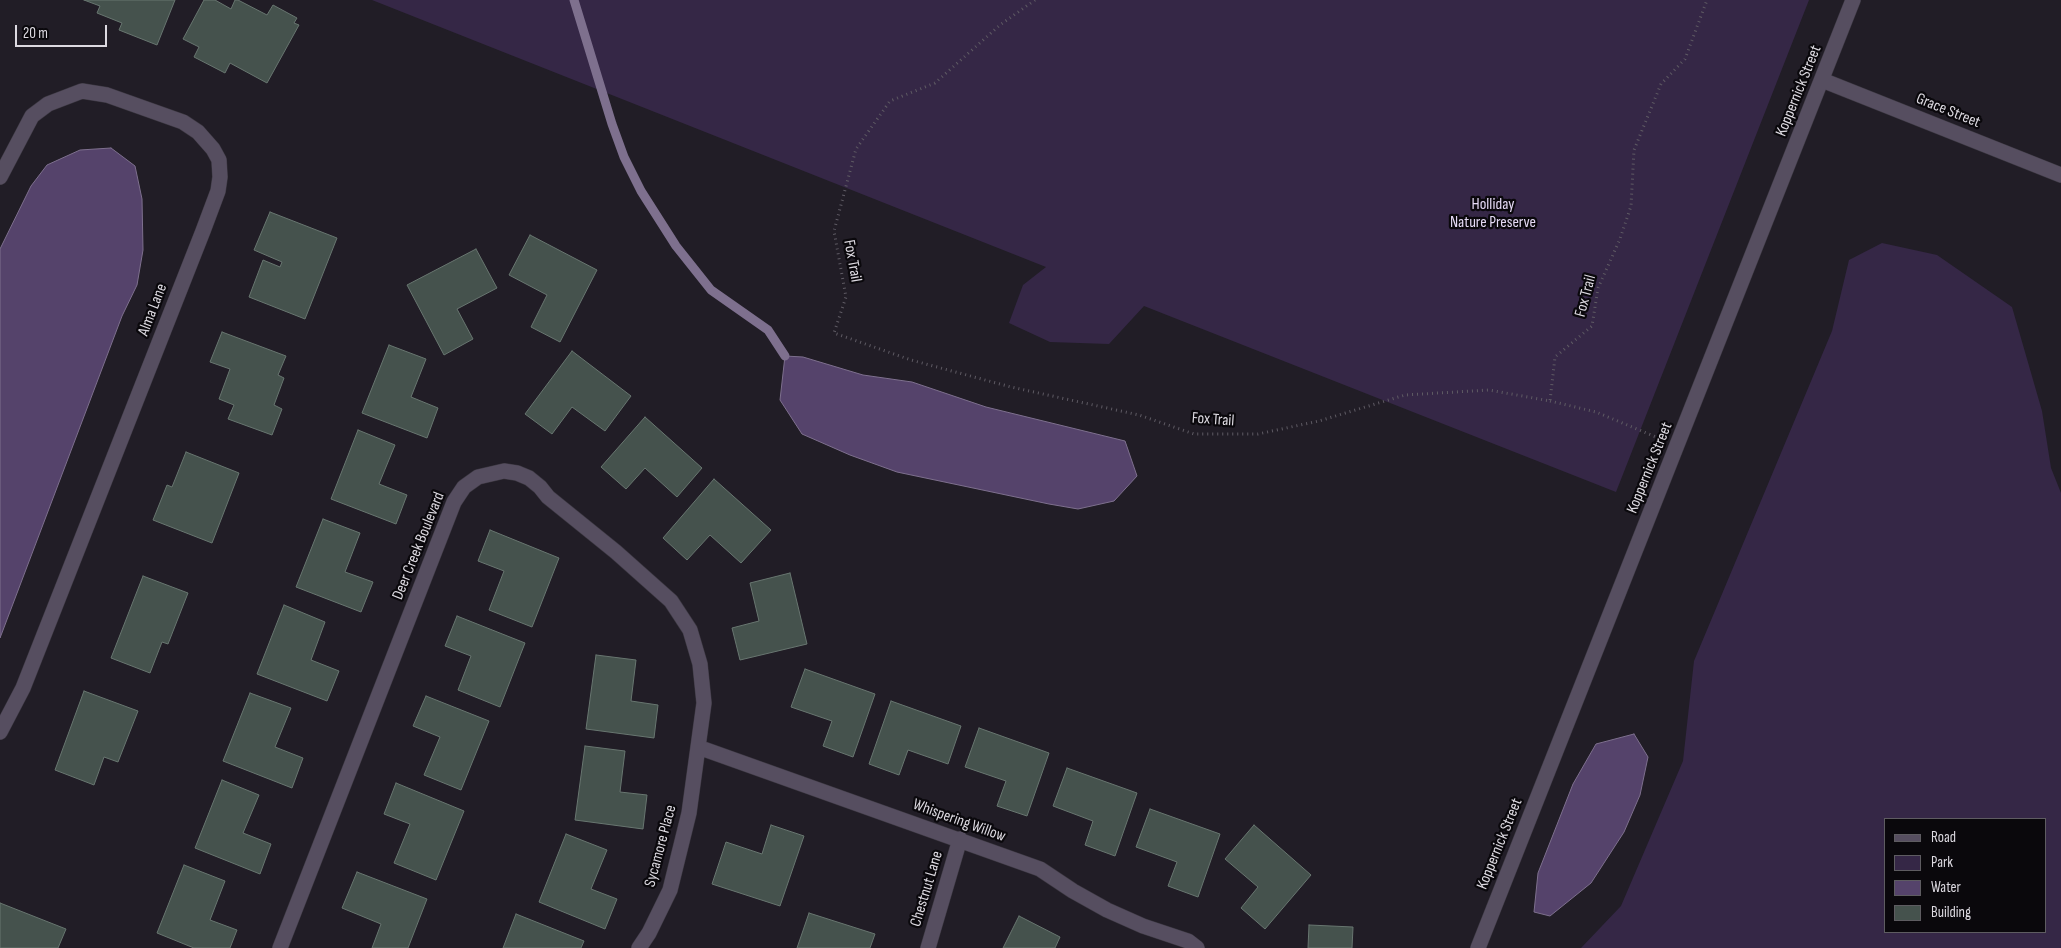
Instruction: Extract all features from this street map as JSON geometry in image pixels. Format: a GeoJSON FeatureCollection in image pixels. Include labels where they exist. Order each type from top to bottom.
{"type":"FeatureCollection","features":[{"type":"Feature","properties":{"kind":"street","name":"Koppernick Street"},"geometry":{"type":"LineString","coordinates":[[1478,948],[1853,0]]}},
{"type":"Feature","properties":{"kind":"street","name":"Grace Street"},"geometry":{"type":"LineString","coordinates":[[1822,80],[2061,175]]}},
{"type":"Feature","properties":{"kind":"street","name":"Alma Lane"},"geometry":{"type":"LineString","coordinates":[[0,177],[32,116],[48,104],[82,91],[107,95],[183,122],[198,132],[213,149],[218,160],[220,177],[218,190],[203,231],[23,688],[0,732]]}},
{"type":"Feature","properties":{"kind":"street","name":"Deer Creek Boulevard"},"geometry":{"type":"LineString","coordinates":[[280,948],[454,502],[464,487],[478,477],[504,471],[517,473],[529,478],[540,486],[548,497],[671,600],[690,630],[700,664],[704,703],[698,747]]}},
{"type":"Feature","properties":{"kind":"street","name":"Whispering Willow"},"geometry":{"type":"LineString","coordinates":[[698,747],[1040,869],[1073,891],[1108,910],[1143,926],[1188,941],[1197,948]]}},
{"type":"Feature","properties":{"kind":"street","name":"Sycamore Place"},"geometry":{"type":"LineString","coordinates":[[639,948],[649,933],[670,890],[689,813],[698,747]]}},
{"type":"Feature","properties":{"kind":"street","name":"Chestnut Lane"},"geometry":{"type":"LineString","coordinates":[[928,948],[960,839]]}},
{"type":"Feature","properties":{"kind":"path","name":"Fox Trail"},"geometry":{"type":"LineString","coordinates":[[1034,0],[1000,25],[935,83],[890,101],[856,149],[834,231],[846,297],[834,333],[910,360],[1010,387],[1139,415],[1194,434],[1258,434],[1319,421],[1405,395],[1489,390],[1550,401],[1555,357],[1592,326],[1598,288],[1620,239],[1631,206],[1634,150],[1661,84],[1686,59],[1707,0]]}},
{"type":"Feature","properties":{"kind":"path"},"geometry":{"type":"LineString","coordinates":[[1550,401],[1596,412],[1677,446]]}},
{"type":"Feature","properties":{"kind":"green space","name":"Holliday Nature Preserve"},"geometry":{"type":"Polygon","coordinates":[[[372,0],[1809,0],[1616,492],[1144,306],[1109,344],[1050,342],[1009,323],[1023,285],[1046,267],[372,0]]]}},
{"type":"Feature","properties":{"kind":"green space"},"geometry":{"type":"Polygon","coordinates":[[[1882,243],[1937,255],[2012,307],[2042,411],[2051,468],[2061,493],[2061,948],[1581,948],[1621,906],[1683,761],[1694,661],[1832,331],[1849,260],[1882,243]]]}},
{"type":"Feature","properties":{"kind":"water"},"geometry":{"type":"Polygon","coordinates":[[[111,148],[135,166],[142,199],[143,250],[137,285],[122,316],[0,638],[0,249],[31,186],[47,165],[80,150],[111,148]]]}},
{"type":"Feature","properties":{"kind":"water"},"geometry":{"type":"Polygon","coordinates":[[[785,356],[803,357],[863,375],[912,382],[986,407],[1125,441],[1137,476],[1114,501],[1078,509],[897,472],[850,455],[802,434],[780,400],[785,356]]]}},
{"type":"Feature","properties":{"kind":"water"},"geometry":{"type":"Polygon","coordinates":[[[1634,734],[1648,757],[1640,795],[1624,832],[1591,883],[1550,916],[1534,912],[1538,873],[1573,784],[1596,744],[1634,734]]]}},
{"type":"Feature","properties":{"kind":"building"},"geometry":{"type":"Polygon","coordinates":[[[84,0],[175,0],[157,45],[119,30],[122,23],[97,13],[100,6],[84,0]]]}},
{"type":"Feature","properties":{"kind":"building"},"geometry":{"type":"Polygon","coordinates":[[[204,0],[215,0],[231,9],[235,0],[238,0],[267,15],[273,5],[297,18],[294,23],[299,25],[267,83],[230,63],[225,73],[194,57],[199,47],[183,39],[204,0]]]}},
{"type":"Feature","properties":{"kind":"building"},"geometry":{"type":"Polygon","coordinates":[[[270,212],[337,238],[305,319],[249,297],[263,260],[280,267],[282,262],[254,250],[270,212]]]}},
{"type":"Feature","properties":{"kind":"building"},"geometry":{"type":"Polygon","coordinates":[[[530,235],[597,270],[560,342],[531,327],[547,295],[509,275],[530,235]]]}},
{"type":"Feature","properties":{"kind":"building"},"geometry":{"type":"Polygon","coordinates":[[[476,249],[497,288],[457,309],[473,339],[444,355],[407,285],[476,249]]]}},
{"type":"Feature","properties":{"kind":"building"},"geometry":{"type":"Polygon","coordinates":[[[222,332],[286,356],[278,375],[284,378],[274,405],[282,409],[272,435],[228,419],[234,405],[219,399],[230,369],[210,362],[222,332]]]}},
{"type":"Feature","properties":{"kind":"building"},"geometry":{"type":"Polygon","coordinates":[[[389,345],[426,359],[411,397],[438,408],[427,438],[362,413],[389,345]]]}},
{"type":"Feature","properties":{"kind":"building"},"geometry":{"type":"Polygon","coordinates":[[[572,351],[631,396],[605,431],[572,407],[552,434],[525,414],[572,351]]]}},
{"type":"Feature","properties":{"kind":"building"},"geometry":{"type":"Polygon","coordinates":[[[645,417],[702,468],[677,497],[645,468],[626,489],[601,467],[645,417]]]}},
{"type":"Feature","properties":{"kind":"building"},"geometry":{"type":"Polygon","coordinates":[[[358,430],[395,445],[379,484],[407,495],[396,524],[331,499],[358,430]]]}},
{"type":"Feature","properties":{"kind":"building"},"geometry":{"type":"Polygon","coordinates":[[[186,452],[239,473],[212,543],[153,520],[167,485],[172,487],[186,452]]]}},
{"type":"Feature","properties":{"kind":"building"},"geometry":{"type":"Polygon","coordinates":[[[714,479],[771,530],[741,563],[710,535],[687,560],[663,538],[714,479]]]}},
{"type":"Feature","properties":{"kind":"building"},"geometry":{"type":"Polygon","coordinates":[[[323,519],[360,533],[345,572],[373,582],[361,612],[296,587],[323,519]]]}},
{"type":"Feature","properties":{"kind":"building"},"geometry":{"type":"Polygon","coordinates":[[[490,530],[559,558],[532,627],[489,610],[504,571],[478,561],[490,530]]]}},
{"type":"Feature","properties":{"kind":"building"},"geometry":{"type":"Polygon","coordinates":[[[790,573],[807,644],[740,660],[732,628],[759,621],[750,583],[790,573]]]}},
{"type":"Feature","properties":{"kind":"building"},"geometry":{"type":"Polygon","coordinates":[[[143,576],[188,593],[168,644],[162,642],[150,673],[111,658],[143,576]]]}},
{"type":"Feature","properties":{"kind":"building"},"geometry":{"type":"Polygon","coordinates":[[[284,605],[325,622],[311,660],[339,671],[327,701],[257,674],[284,605]]]}},
{"type":"Feature","properties":{"kind":"building"},"geometry":{"type":"Polygon","coordinates":[[[457,616],[525,643],[500,707],[458,690],[471,656],[445,646],[457,616]]]}},
{"type":"Feature","properties":{"kind":"building"},"geometry":{"type":"Polygon","coordinates":[[[596,655],[636,660],[631,701],[658,705],[654,738],[586,729],[596,655]]]}},
{"type":"Feature","properties":{"kind":"building"},"geometry":{"type":"Polygon","coordinates":[[[805,669],[875,694],[853,757],[823,746],[832,721],[791,707],[805,669]]]}},
{"type":"Feature","properties":{"kind":"building"},"geometry":{"type":"Polygon","coordinates":[[[84,691],[138,711],[118,762],[104,757],[94,785],[55,770],[84,691]]]}},
{"type":"Feature","properties":{"kind":"building"},"geometry":{"type":"Polygon","coordinates":[[[250,693],[291,708],[275,747],[303,758],[292,788],[223,761],[250,693]]]}},
{"type":"Feature","properties":{"kind":"building"},"geometry":{"type":"Polygon","coordinates":[[[426,696],[489,721],[461,790],[424,775],[440,737],[413,726],[426,696]]]}},
{"type":"Feature","properties":{"kind":"building"},"geometry":{"type":"Polygon","coordinates":[[[891,701],[961,726],[948,764],[908,750],[899,775],[869,764],[891,701]]]}},
{"type":"Feature","properties":{"kind":"building"},"geometry":{"type":"Polygon","coordinates":[[[979,728],[1049,753],[1027,816],[997,806],[1006,781],[965,767],[979,728]]]}},
{"type":"Feature","properties":{"kind":"building"},"geometry":{"type":"Polygon","coordinates":[[[585,746],[625,751],[620,792],[647,795],[643,829],[575,820],[585,746]]]}},
{"type":"Feature","properties":{"kind":"building"},"geometry":{"type":"Polygon","coordinates":[[[1067,768],[1137,793],[1115,856],[1085,845],[1093,821],[1053,806],[1067,768]]]}},
{"type":"Feature","properties":{"kind":"building"},"geometry":{"type":"Polygon","coordinates":[[[222,780],[259,795],[243,833],[271,844],[260,874],[195,848],[222,780]]]}},
{"type":"Feature","properties":{"kind":"building"},"geometry":{"type":"Polygon","coordinates":[[[396,783],[464,811],[436,880],[394,863],[410,824],[384,814],[396,783]]]}},
{"type":"Feature","properties":{"kind":"building"},"geometry":{"type":"Polygon","coordinates":[[[1150,809],[1220,834],[1198,897],[1168,886],[1177,862],[1136,847],[1150,809]]]}},
{"type":"Feature","properties":{"kind":"building"},"geometry":{"type":"Polygon","coordinates":[[[771,825],[804,836],[780,906],[712,884],[726,842],[762,854],[771,825]]]}},
{"type":"Feature","properties":{"kind":"building"},"geometry":{"type":"Polygon","coordinates":[[[1254,825],[1311,875],[1265,929],[1241,908],[1258,887],[1225,859],[1254,825]]]}},
{"type":"Feature","properties":{"kind":"building"},"geometry":{"type":"Polygon","coordinates":[[[566,834],[607,850],[591,889],[617,899],[605,929],[539,902],[566,834]]]}},
{"type":"Feature","properties":{"kind":"building"},"geometry":{"type":"Polygon","coordinates":[[[184,865],[225,881],[210,920],[237,930],[230,948],[194,948],[157,933],[184,865]]]}},
{"type":"Feature","properties":{"kind":"building"},"geometry":{"type":"Polygon","coordinates":[[[357,872],[427,899],[408,948],[372,948],[381,924],[342,908],[357,872]]]}},
{"type":"Feature","properties":{"kind":"building"},"geometry":{"type":"Polygon","coordinates":[[[0,903],[66,929],[58,948],[0,948],[0,903]]]}},
{"type":"Feature","properties":{"kind":"building"},"geometry":{"type":"Polygon","coordinates":[[[809,913],[875,934],[870,948],[797,948],[809,913]]]}},
{"type":"Feature","properties":{"kind":"building"},"geometry":{"type":"Polygon","coordinates":[[[516,914],[584,941],[581,948],[503,948],[516,914]]]}},
{"type":"Feature","properties":{"kind":"building"},"geometry":{"type":"Polygon","coordinates":[[[1019,916],[1060,937],[1055,948],[1003,948],[1019,916]]]}},
{"type":"Feature","properties":{"kind":"building"},"geometry":{"type":"Polygon","coordinates":[[[1309,925],[1353,927],[1352,948],[1308,948],[1309,925]]]}},
{"type":"Feature","properties":{"kind":"waterway"},"geometry":{"type":"LineString","coordinates":[[574,0],[612,124],[624,157],[641,191],[676,246],[711,290],[768,330],[785,356]]}}]}
